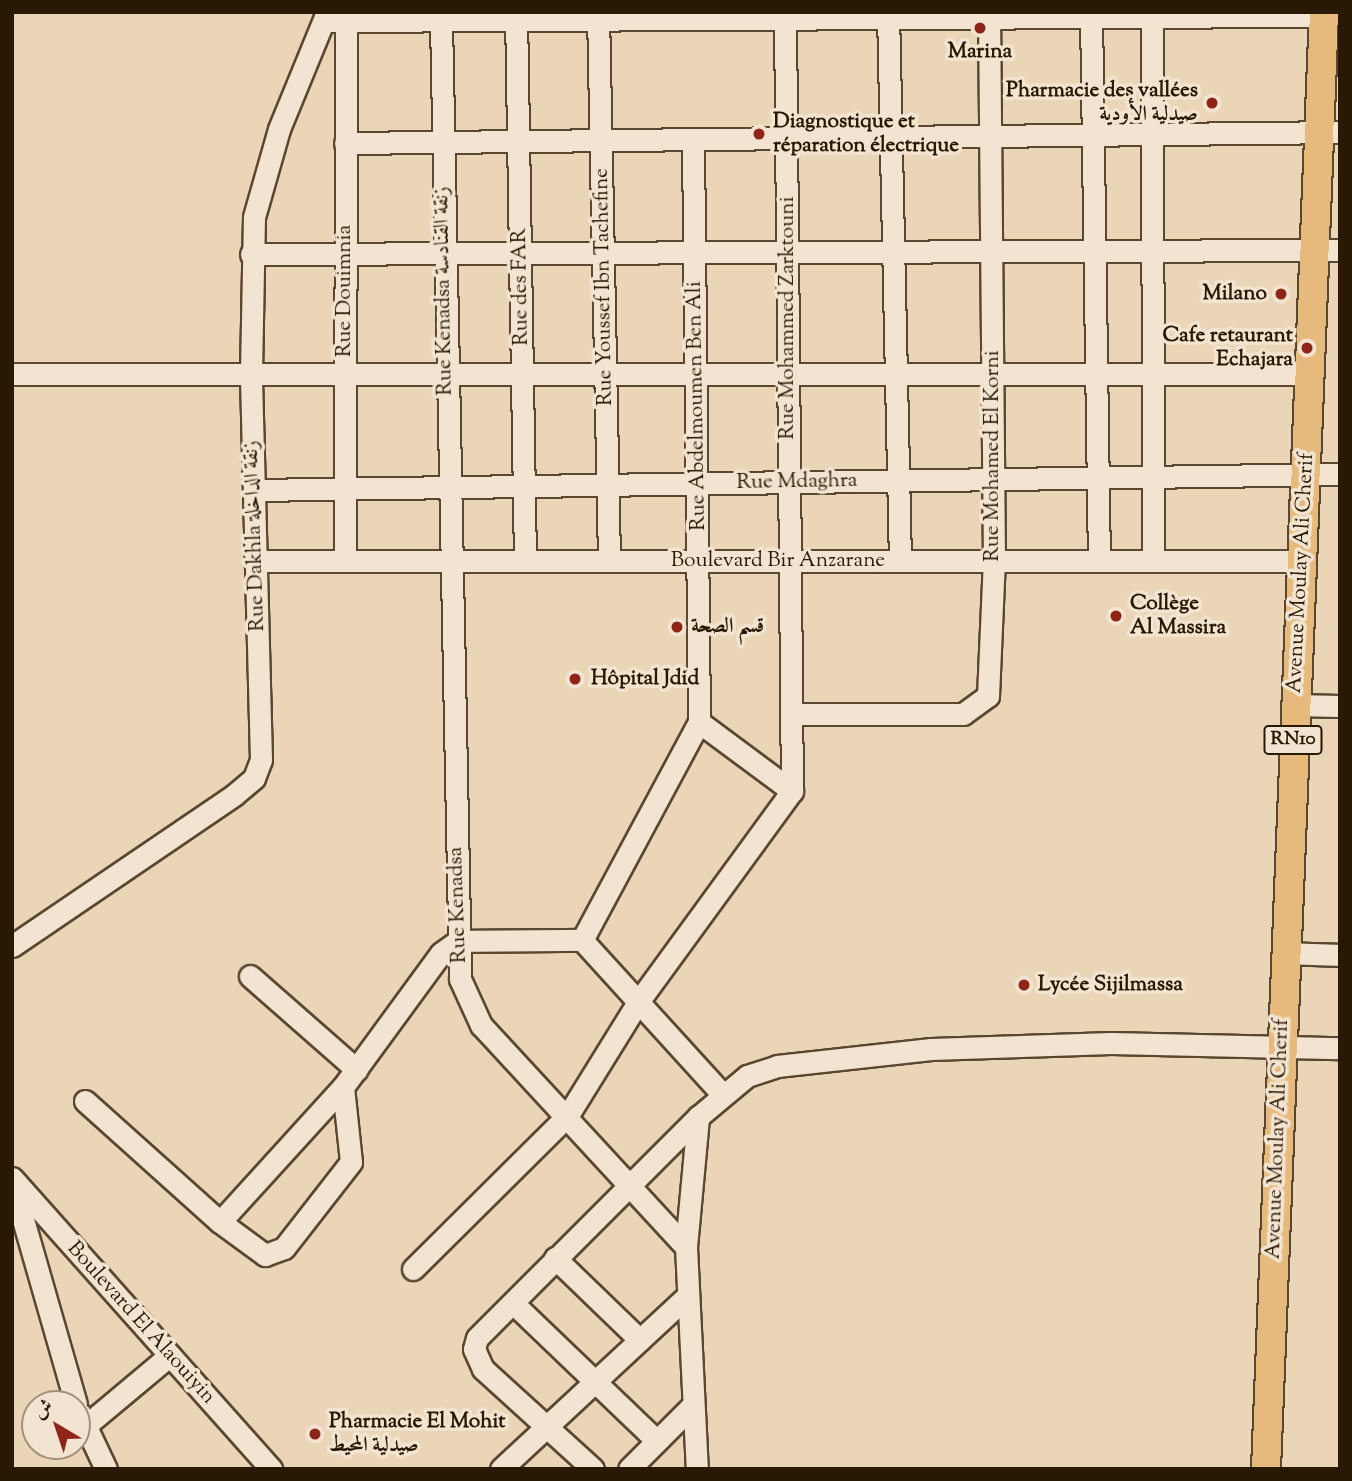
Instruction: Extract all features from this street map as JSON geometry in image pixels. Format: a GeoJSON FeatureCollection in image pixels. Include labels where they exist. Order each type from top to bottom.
{"type":"FeatureCollection","features":[{"type":"Feature","properties":{"kind":"main road","name":"Avenue Moulay Ali Cherif"},"geometry":{"type":"LineString","coordinates":[[1266,1469],[1284,953],[1310,373],[1328,250],[1330,132],[1324,14]]}},
{"type":"Feature","properties":{"kind":"street"},"geometry":{"type":"LineString","coordinates":[[332,18],[441,20],[516,16],[1152,17],[1324,14]]}},
{"type":"Feature","properties":{"kind":"street"},"geometry":{"type":"LineString","coordinates":[[888,15],[900,561]]}},
{"type":"Feature","properties":{"kind":"street","name":"Rue Mohamed El Korni"},"geometry":{"type":"LineString","coordinates":[[791,714],[963,714],[977,708],[988,696],[994,561],[989,15]]}},
{"type":"Feature","properties":{"kind":"street"},"geometry":{"type":"LineString","coordinates":[[1091,15],[1099,561]]}},
{"type":"Feature","properties":{"kind":"street","name":"Rue des FAR"},"geometry":{"type":"LineString","coordinates":[[516,16],[525,561]]}},
{"type":"Feature","properties":{"kind":"street","name":"Rue Youssef Ibn Tachefine"},"geometry":{"type":"LineString","coordinates":[[598,16],[609,561]]}},
{"type":"Feature","properties":{"kind":"street","name":"Rue Mohammed Zarktouni"},"geometry":{"type":"LineString","coordinates":[[785,16],[792,791]]}},
{"type":"Feature","properties":{"kind":"street"},"geometry":{"type":"LineString","coordinates":[[1152,17],[1153,561]]}},
{"type":"Feature","properties":{"kind":"street","name":"Rue Douimnia"},"geometry":{"type":"LineString","coordinates":[[332,18],[345,144],[345,561]]}},
{"type":"Feature","properties":{"kind":"street","name":"Rue Dakhla زنقة الداخلة"},"geometry":{"type":"LineString","coordinates":[[12,946],[254,778],[263,734],[255,561],[251,254],[263,173],[332,18]]}},
{"type":"Feature","properties":{"kind":"street","name":"Rue Kenadsa زنقة القنادسة"},"geometry":{"type":"LineString","coordinates":[[441,20],[448,561]]}},
{"type":"Feature","properties":{"kind":"street"},"geometry":{"type":"LineString","coordinates":[[345,144],[1330,132]]}},
{"type":"Feature","properties":{"kind":"street","name":"Rue Abdelmoumen Ben Ali"},"geometry":{"type":"LineString","coordinates":[[582,940],[699,722],[693,140]]}},
{"type":"Feature","properties":{"kind":"street"},"geometry":{"type":"LineString","coordinates":[[251,254],[1328,250]]}},
{"type":"Feature","properties":{"kind":"street"},"geometry":{"type":"LineString","coordinates":[[12,373],[1310,373]]}},
{"type":"Feature","properties":{"kind":"street","name":"Rue Mdaghra"},"geometry":{"type":"LineString","coordinates":[[254,490],[1340,474]]}},
{"type":"Feature","properties":{"kind":"street","name":"Boulevard Bir Anzarane"},"geometry":{"type":"LineString","coordinates":[[255,561],[1301,561]]}},
{"type":"Feature","properties":{"kind":"street","name":"Rue Kenadsa"},"geometry":{"type":"LineString","coordinates":[[448,561],[460,979],[481,1025],[632,1184],[686,1247]]}},
{"type":"Feature","properties":{"kind":"street"},"geometry":{"type":"LineString","coordinates":[[1295,705],[1340,706]]}},
{"type":"Feature","properties":{"kind":"street"},"geometry":{"type":"LineString","coordinates":[[414,1269],[568,1115],[638,1002],[792,791],[699,722]]}},
{"type":"Feature","properties":{"kind":"street"},"geometry":{"type":"LineString","coordinates":[[219,1222],[343,1087],[427,969],[458,941],[582,940],[721,1093]]}},
{"type":"Feature","properties":{"kind":"street"},"geometry":{"type":"LineString","coordinates":[[1284,953],[1340,955]]}},
{"type":"Feature","properties":{"kind":"street"},"geometry":{"type":"LineString","coordinates":[[250,976],[357,1070]]}},
{"type":"Feature","properties":{"kind":"street"},"geometry":{"type":"LineString","coordinates":[[593,1469],[476,1358],[477,1338],[721,1093],[747,1076],[777,1066],[932,1049],[1111,1043],[1340,1048]]}},
{"type":"Feature","properties":{"kind":"street"},"geometry":{"type":"LineString","coordinates":[[85,1101],[219,1222],[265,1255],[284,1248],[351,1162],[343,1087]]}},
{"type":"Feature","properties":{"kind":"street"},"geometry":{"type":"LineString","coordinates":[[697,1469],[685,1298],[686,1247],[698,1117]]}},
{"type":"Feature","properties":{"kind":"street"},"geometry":{"type":"LineString","coordinates":[[12,1180],[73,1390]]}},
{"type":"Feature","properties":{"kind":"street","name":"Boulevard El Alaouiyin"},"geometry":{"type":"LineString","coordinates":[[12,1180],[271,1469]]}},
{"type":"Feature","properties":{"kind":"street"},"geometry":{"type":"LineString","coordinates":[[555,1258],[640,1340]]}},
{"type":"Feature","properties":{"kind":"street"},"geometry":{"type":"LineString","coordinates":[[501,1469],[685,1298]]}},
{"type":"Feature","properties":{"kind":"street"},"geometry":{"type":"LineString","coordinates":[[513,1303],[657,1441]]}},
{"type":"Feature","properties":{"kind":"street"},"geometry":{"type":"LineString","coordinates":[[91,1404],[170,1355]]}},
{"type":"Feature","properties":{"kind":"street"},"geometry":{"type":"LineString","coordinates":[[629,1469],[691,1408]]}},
{"type":"Feature","properties":{"kind":"street"},"geometry":{"type":"LineString","coordinates":[[91,1437],[106,1469]]}},
{"type":"Feature","properties":{"kind":"place","name":"Marina"},"geometry":{"type":"Point","coordinates":[980,28]}},
{"type":"Feature","properties":{"kind":"place","name":"Pharmacie des vallées صيدلية الأودية"},"geometry":{"type":"Point","coordinates":[1212,103]}},
{"type":"Feature","properties":{"kind":"place","name":"Diagnostique et réparation électrique"},"geometry":{"type":"Point","coordinates":[759,134]}},
{"type":"Feature","properties":{"kind":"place","name":"Milano"},"geometry":{"type":"Point","coordinates":[1281,294]}},
{"type":"Feature","properties":{"kind":"place","name":"Cafe retaurant Echajara"},"geometry":{"type":"Point","coordinates":[1307,348]}},
{"type":"Feature","properties":{"kind":"place","name":"Collège Al Massira"},"geometry":{"type":"Point","coordinates":[1116,616]}},
{"type":"Feature","properties":{"kind":"place","name":"قسم الصحة"},"geometry":{"type":"Point","coordinates":[677,627]}},
{"type":"Feature","properties":{"kind":"place","name":"Hôpital Jdid"},"geometry":{"type":"Point","coordinates":[575,679]}},
{"type":"Feature","properties":{"kind":"place","name":"Lycée Sijilmassa"},"geometry":{"type":"Point","coordinates":[1024,985]}},
{"type":"Feature","properties":{"kind":"place","name":"Pharmacie El Mohit صيدلية المحيط"},"geometry":{"type":"Point","coordinates":[315,1434]}}]}
